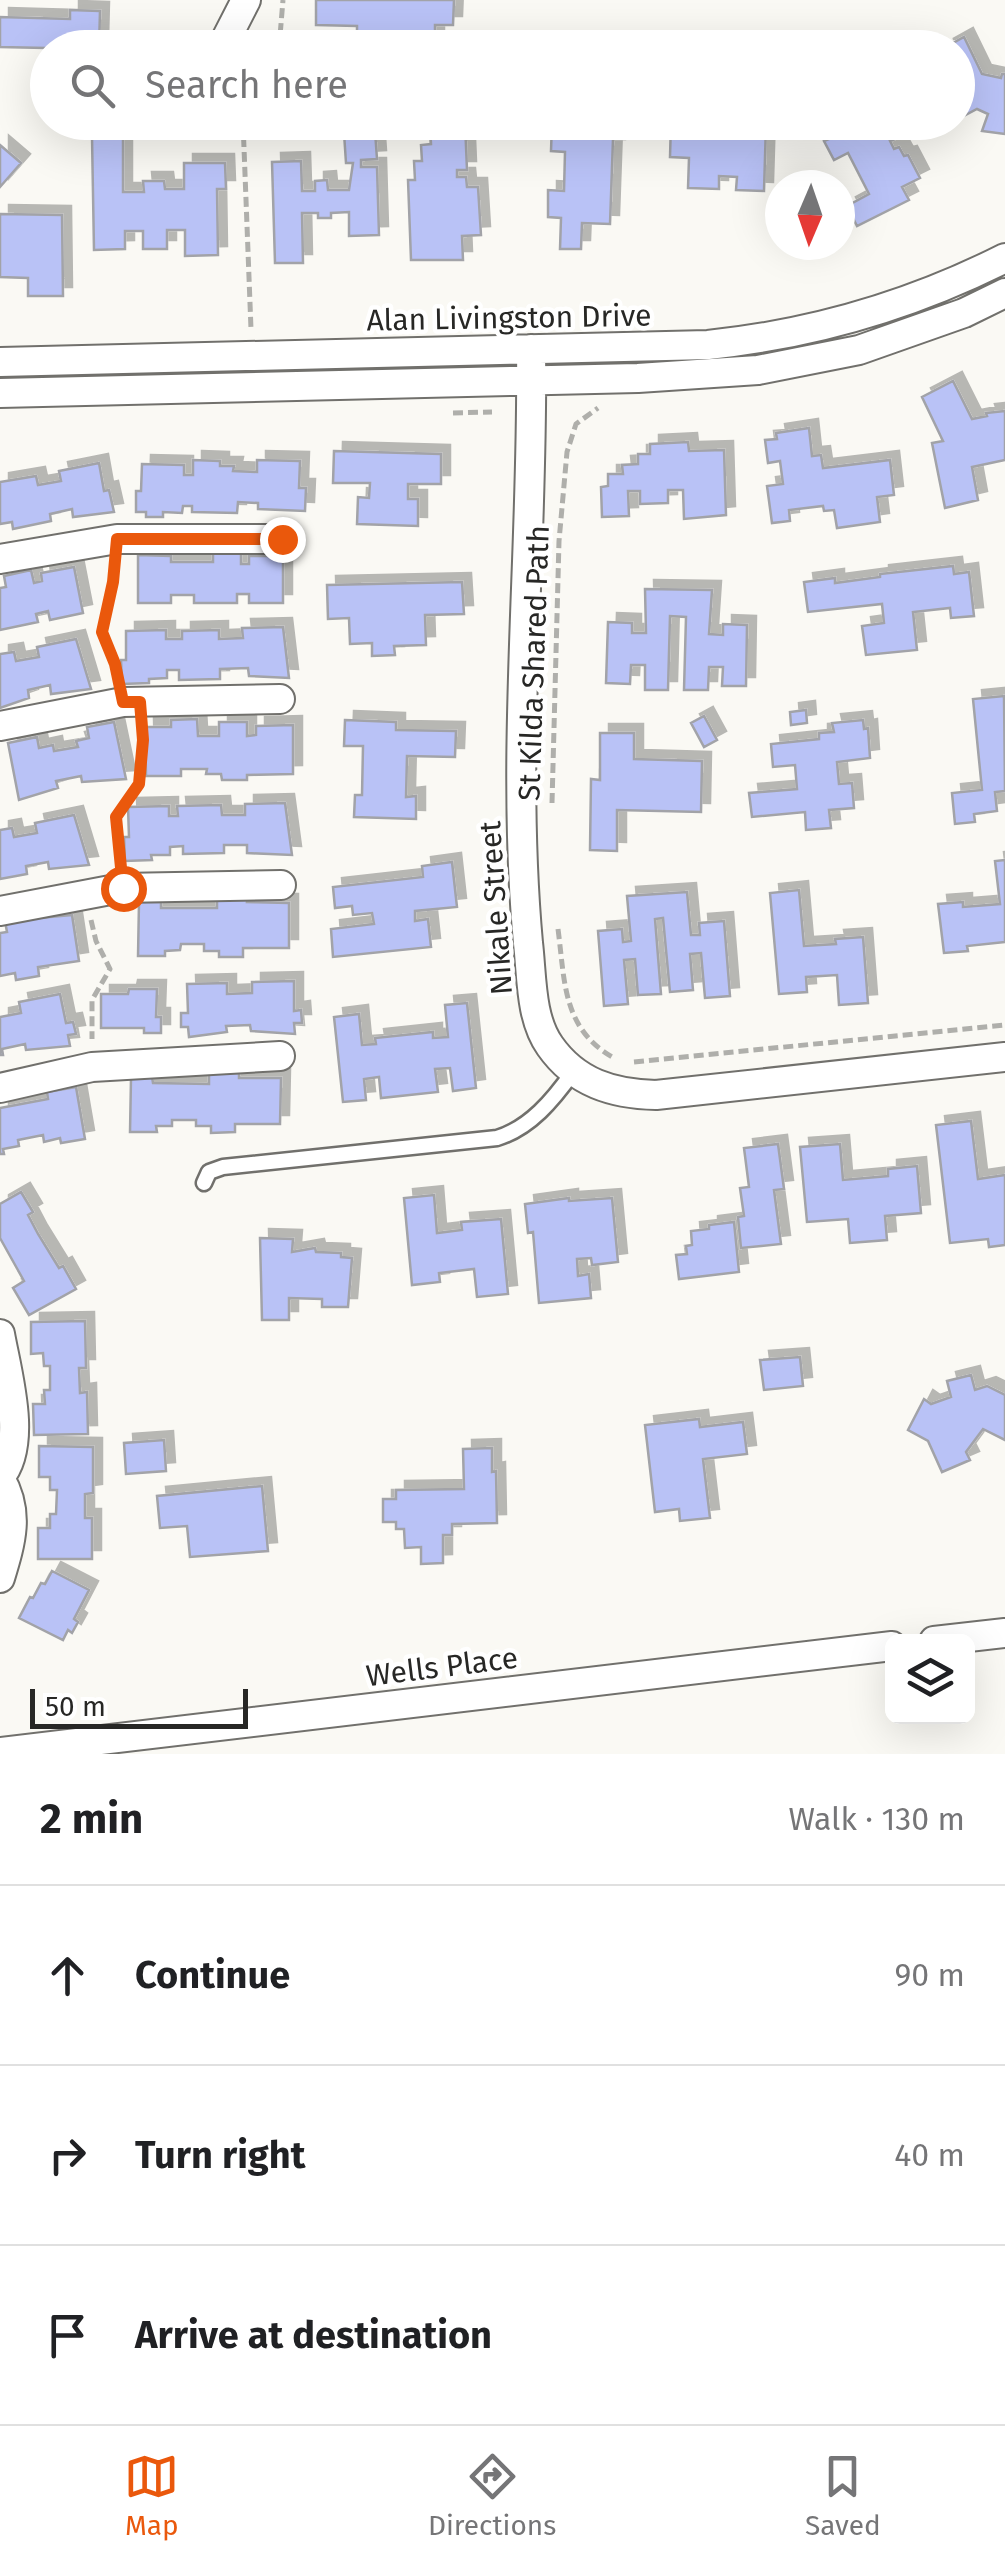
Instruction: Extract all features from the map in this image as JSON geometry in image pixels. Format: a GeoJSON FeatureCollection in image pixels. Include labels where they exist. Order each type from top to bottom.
{"type":"FeatureCollection","features":[{"type":"Feature","properties":{"kind":"street"},"geometry":{"type":"LineString","coordinates":[[230,30],[246,0]]}},
{"type":"Feature","properties":{"kind":"street","name":"Alan Livingston Drive"},"geometry":{"type":"LineString","coordinates":[[0,362],[708,345],[813,330],[908,302],[1005,258]]}},
{"type":"Feature","properties":{"kind":"street","name":"Alan Livingston Drive"},"geometry":{"type":"LineString","coordinates":[[0,393],[532,381],[758,370],[820,359],[916,331],[1005,293]]}},
{"type":"Feature","properties":{"kind":"street","name":"Nikale Street"},"geometry":{"type":"LineString","coordinates":[[531,349],[522,879],[539,1020],[549,1044],[573,1072]]}},
{"type":"Feature","properties":{"kind":"street"},"geometry":{"type":"LineString","coordinates":[[0,559],[117,539],[282,539]]}},
{"type":"Feature","properties":{"kind":"street"},"geometry":{"type":"LineString","coordinates":[[0,726],[132,702],[280,699]]}},
{"type":"Feature","properties":{"kind":"street"},"geometry":{"type":"LineString","coordinates":[[0,911],[123,888],[281,885]]}},
{"type":"Feature","properties":{"kind":"street"},"geometry":{"type":"LineString","coordinates":[[0,1088],[92,1067],[280,1056]]}},
{"type":"Feature","properties":{"kind":"street"},"geometry":{"type":"LineString","coordinates":[[573,1072],[613,1090],[656,1095],[1005,1057]]}},
{"type":"Feature","properties":{"kind":"street"},"geometry":{"type":"LineString","coordinates":[[0,1334],[13,1425],[13,1452],[0,1477],[13,1510],[0,1578]]}},
{"type":"Feature","properties":{"kind":"street"},"geometry":{"type":"LineString","coordinates":[[975,1637],[1005,1633]]}},
{"type":"Feature","properties":{"kind":"street","name":"Wells Place"},"geometry":{"type":"LineString","coordinates":[[0,1752],[885,1647]]}},
{"type":"Feature","properties":{"kind":"lane"},"geometry":{"type":"LineString","coordinates":[[204,1184],[209,1172],[223,1167],[497,1138],[517,1132],[557,1096],[573,1072]]}},
{"type":"Feature","properties":{"kind":"path"},"geometry":{"type":"LineString","coordinates":[[280,30],[283,0]]}},
{"type":"Feature","properties":{"kind":"path"},"geometry":{"type":"LineString","coordinates":[[244,140],[252,329],[247,330]]}},
{"type":"Feature","properties":{"kind":"path","name":"St Kilda Shared Path"},"geometry":{"type":"LineString","coordinates":[[552,806],[559,541],[567,452],[576,424],[596,409],[610,405]]}},
{"type":"Feature","properties":{"kind":"path"},"geometry":{"type":"LineString","coordinates":[[117,539],[102,632],[132,702],[143,740],[139,784],[116,817],[123,888]]}},
{"type":"Feature","properties":{"kind":"path"},"geometry":{"type":"LineString","coordinates":[[85,894],[96,940],[110,969],[92,1000],[92,1067]]}},
{"type":"Feature","properties":{"kind":"path"},"geometry":{"type":"LineString","coordinates":[[557,920],[575,1021],[598,1049],[630,1062],[681,1060],[1005,1025]]}},
{"type":"Feature","properties":{"kind":"building"},"geometry":{"type":"Polygon","coordinates":[[[316,0],[454,0],[453,25],[435,25],[435,30],[357,30],[357,26],[316,25],[316,0]]]}},
{"type":"Feature","properties":{"kind":"building"},"geometry":{"type":"Polygon","coordinates":[[[70,10],[100,11],[99,30],[30,30],[30,48],[0,47],[0,17],[70,19],[70,10]]]}},
{"type":"Feature","properties":{"kind":"building"},"geometry":{"type":"Polygon","coordinates":[[[975,60],[982,74],[1001,78],[1005,74],[1005,134],[982,131],[988,114],[977,109],[975,60]]]}},
{"type":"Feature","properties":{"kind":"building"},"geometry":{"type":"Polygon","coordinates":[[[92,140],[123,140],[123,192],[144,192],[143,181],[164,181],[165,189],[184,189],[184,163],[225,163],[226,189],[217,189],[218,255],[185,256],[185,230],[167,230],[167,249],[143,249],[143,231],[125,231],[125,249],[94,250],[92,140]]]}},
{"type":"Feature","properties":{"kind":"building"},"geometry":{"type":"Polygon","coordinates":[[[344,140],[376,140],[377,159],[361,160],[361,167],[377,167],[379,235],[349,236],[349,212],[331,213],[331,218],[302,213],[303,263],[275,263],[272,162],[301,161],[302,191],[315,191],[315,181],[327,180],[328,190],[349,190],[353,163],[346,163],[344,140]]]}},
{"type":"Feature","properties":{"kind":"building"},"geometry":{"type":"Polygon","coordinates":[[[431,140],[466,140],[467,170],[457,170],[457,177],[466,177],[467,187],[478,187],[481,235],[462,236],[463,260],[411,260],[408,180],[415,180],[414,161],[422,161],[421,145],[431,144],[431,140]]]}},
{"type":"Feature","properties":{"kind":"building"},"geometry":{"type":"Polygon","coordinates":[[[551,140],[613,140],[610,224],[582,223],[581,249],[560,249],[561,218],[548,217],[548,190],[564,191],[565,152],[551,151],[551,140]]]}},
{"type":"Feature","properties":{"kind":"building"},"geometry":{"type":"Polygon","coordinates":[[[670,140],[766,140],[764,191],[736,190],[737,177],[719,176],[719,189],[688,188],[689,158],[670,157],[670,140]]]}},
{"type":"Feature","properties":{"kind":"building"},"geometry":{"type":"Polygon","coordinates":[[[892,140],[894,149],[899,147],[904,156],[908,155],[920,178],[902,187],[909,200],[857,226],[855,202],[869,194],[848,153],[834,160],[824,141],[892,140]]]}},
{"type":"Feature","properties":{"kind":"building"},"geometry":{"type":"Polygon","coordinates":[[[0,145],[21,163],[0,187],[0,145]]]}},
{"type":"Feature","properties":{"kind":"building"},"geometry":{"type":"Polygon","coordinates":[[[0,214],[62,215],[63,296],[28,296],[28,278],[0,277],[0,214]]]}},
{"type":"Feature","properties":{"kind":"building"},"geometry":{"type":"Polygon","coordinates":[[[953,381],[972,419],[1005,411],[1005,460],[972,467],[978,500],[945,508],[932,443],[943,441],[922,397],[953,381]]]}},
{"type":"Feature","properties":{"kind":"building"},"geometry":{"type":"Polygon","coordinates":[[[809,428],[812,456],[821,455],[823,468],[890,460],[894,495],[877,497],[880,522],[837,528],[834,510],[824,511],[823,506],[789,510],[790,521],[772,523],[767,486],[783,484],[780,461],[768,463],[765,440],[777,439],[776,433],[809,428]]]}},
{"type":"Feature","properties":{"kind":"building"},"geometry":{"type":"Polygon","coordinates":[[[688,442],[689,451],[724,450],[726,515],[684,519],[683,490],[668,490],[668,503],[640,504],[640,491],[628,491],[629,516],[602,517],[601,487],[608,486],[608,474],[623,474],[622,465],[638,464],[638,454],[650,454],[650,444],[688,442]]]}},
{"type":"Feature","properties":{"kind":"building"},"geometry":{"type":"Polygon","coordinates":[[[334,451],[441,454],[441,484],[408,484],[408,499],[418,499],[418,526],[357,524],[358,497],[369,498],[370,483],[333,483],[334,451]]]}},
{"type":"Feature","properties":{"kind":"building"},"geometry":{"type":"Polygon","coordinates":[[[193,460],[220,461],[220,466],[234,466],[233,471],[257,472],[257,460],[300,461],[299,488],[306,488],[305,511],[258,509],[258,503],[238,502],[237,513],[192,512],[192,506],[183,506],[182,513],[163,512],[163,517],[146,517],[146,512],[136,512],[142,464],[184,465],[184,475],[193,475],[193,460]]]}},
{"type":"Feature","properties":{"kind":"building"},"geometry":{"type":"Polygon","coordinates":[[[99,463],[104,491],[109,490],[114,512],[73,517],[72,509],[50,514],[51,521],[13,529],[12,522],[0,524],[0,482],[36,476],[38,485],[61,481],[59,471],[99,463]]]}},
{"type":"Feature","properties":{"kind":"building"},"geometry":{"type":"Polygon","coordinates":[[[213,551],[241,551],[241,564],[249,564],[249,556],[283,556],[283,603],[249,603],[249,594],[237,594],[237,603],[194,603],[194,595],[171,595],[171,603],[138,603],[138,555],[171,556],[171,562],[213,562],[213,551]]]}},
{"type":"Feature","properties":{"kind":"building"},"geometry":{"type":"Polygon","coordinates":[[[953,566],[954,574],[969,572],[974,616],[951,618],[950,608],[913,612],[917,650],[866,655],[862,626],[884,623],[882,604],[808,612],[804,582],[835,578],[835,583],[953,566]]]}},
{"type":"Feature","properties":{"kind":"building"},"geometry":{"type":"Polygon","coordinates":[[[74,567],[83,613],[50,620],[48,611],[36,614],[38,622],[0,630],[0,588],[6,587],[4,576],[31,570],[34,583],[42,581],[41,573],[74,567]]]}},
{"type":"Feature","properties":{"kind":"building"},"geometry":{"type":"Polygon","coordinates":[[[462,582],[464,614],[425,615],[426,645],[394,646],[395,655],[372,656],[372,643],[350,644],[349,618],[328,619],[327,585],[462,582]]]}},
{"type":"Feature","properties":{"kind":"building"},"geometry":{"type":"Polygon","coordinates":[[[645,589],[712,590],[709,634],[723,635],[723,624],[747,625],[746,686],[722,686],[723,667],[709,667],[708,690],[684,690],[686,617],[670,616],[668,690],[645,690],[645,665],[631,665],[630,684],[606,683],[608,622],[632,623],[632,633],[646,633],[645,589]]]}},
{"type":"Feature","properties":{"kind":"building"},"geometry":{"type":"Polygon","coordinates":[[[283,627],[289,678],[249,676],[248,668],[220,669],[220,679],[179,680],[179,670],[167,670],[167,678],[122,684],[126,631],[166,630],[166,639],[182,639],[182,631],[219,630],[219,639],[243,638],[242,628],[283,627]]]}},
{"type":"Feature","properties":{"kind":"building"},"geometry":{"type":"Polygon","coordinates":[[[76,639],[91,689],[51,694],[50,685],[28,690],[29,698],[0,708],[0,654],[14,652],[16,661],[39,657],[37,647],[76,639]]]}},
{"type":"Feature","properties":{"kind":"building"},"geometry":{"type":"Polygon","coordinates":[[[1004,696],[1005,791],[995,792],[997,811],[974,814],[975,822],[955,824],[952,793],[982,790],[973,699],[1004,696]]]}},
{"type":"Feature","properties":{"kind":"building"},"geometry":{"type":"Polygon","coordinates":[[[806,710],[807,723],[791,725],[790,712],[806,710]]]}},
{"type":"Feature","properties":{"kind":"building"},"geometry":{"type":"Polygon","coordinates":[[[704,716],[717,740],[704,747],[691,723],[704,716]]]}},
{"type":"Feature","properties":{"kind":"building"},"geometry":{"type":"Polygon","coordinates":[[[197,719],[198,736],[219,736],[219,722],[247,722],[247,736],[256,735],[256,726],[293,725],[293,774],[222,780],[221,774],[206,774],[207,769],[181,769],[181,776],[146,776],[145,727],[171,727],[171,720],[197,719]]]}},
{"type":"Feature","properties":{"kind":"building"},"geometry":{"type":"Polygon","coordinates":[[[345,720],[396,722],[396,730],[456,731],[455,757],[407,756],[406,797],[416,796],[416,819],[354,817],[355,795],[362,795],[363,746],[344,746],[345,720]]]}},
{"type":"Feature","properties":{"kind":"building"},"geometry":{"type":"Polygon","coordinates":[[[863,720],[864,729],[868,728],[870,758],[837,762],[839,784],[852,783],[854,808],[829,810],[831,828],[806,830],[805,812],[752,817],[749,793],[797,789],[795,765],[773,767],[771,744],[819,739],[819,733],[834,732],[832,723],[863,720]]]}},
{"type":"Feature","properties":{"kind":"building"},"geometry":{"type":"Polygon","coordinates":[[[114,722],[126,779],[82,782],[81,776],[56,781],[58,788],[19,800],[8,743],[37,737],[39,748],[53,745],[54,751],[78,747],[76,741],[89,738],[87,727],[114,722]]]}},
{"type":"Feature","properties":{"kind":"building"},"geometry":{"type":"Polygon","coordinates":[[[600,733],[634,733],[634,759],[702,761],[701,812],[617,810],[617,851],[590,850],[591,779],[600,780],[600,733]]]}},
{"type":"Feature","properties":{"kind":"building"},"geometry":{"type":"Polygon","coordinates":[[[285,803],[292,855],[247,853],[247,845],[224,845],[224,853],[183,854],[183,846],[170,847],[170,855],[151,855],[152,860],[125,861],[128,807],[169,806],[169,816],[178,816],[177,806],[221,805],[222,815],[245,815],[245,804],[285,803]]]}},
{"type":"Feature","properties":{"kind":"building"},"geometry":{"type":"Polygon","coordinates":[[[74,815],[89,865],[49,869],[48,862],[26,866],[27,874],[0,879],[0,830],[12,828],[14,837],[37,833],[35,823],[74,815]]]}},
{"type":"Feature","properties":{"kind":"building"},"geometry":{"type":"Polygon","coordinates":[[[1005,860],[1005,942],[944,953],[938,904],[1000,904],[995,861],[1005,860]]]}},
{"type":"Feature","properties":{"kind":"building"},"geometry":{"type":"Polygon","coordinates":[[[452,862],[457,907],[415,911],[415,921],[428,919],[431,947],[333,957],[331,929],[374,924],[372,913],[353,915],[352,906],[335,908],[333,887],[423,877],[422,866],[452,862]]]}},
{"type":"Feature","properties":{"kind":"building"},"geometry":{"type":"Polygon","coordinates":[[[799,890],[804,946],[863,937],[868,1003],[839,1005],[837,975],[806,977],[807,992],[779,994],[770,893],[799,890]]]}},
{"type":"Feature","properties":{"kind":"building"},"geometry":{"type":"Polygon","coordinates":[[[687,892],[691,935],[700,935],[699,923],[724,921],[730,996],[705,998],[701,953],[690,954],[693,990],[670,992],[663,918],[655,919],[661,994],[638,995],[635,959],[624,960],[628,1004],[604,1006],[598,931],[622,929],[623,942],[631,941],[627,896],[687,892]]]}},
{"type":"Feature","properties":{"kind":"building"},"geometry":{"type":"Polygon","coordinates":[[[217,897],[289,903],[289,948],[243,948],[243,957],[219,957],[219,951],[204,951],[204,944],[181,944],[180,950],[165,951],[165,956],[138,956],[139,902],[161,902],[161,908],[217,908],[217,897]]]}},
{"type":"Feature","properties":{"kind":"building"},"geometry":{"type":"Polygon","coordinates":[[[72,915],[79,961],[38,967],[39,976],[16,980],[15,973],[0,976],[0,933],[7,932],[5,921],[72,915]]]}},
{"type":"Feature","properties":{"kind":"building"},"geometry":{"type":"Polygon","coordinates":[[[294,981],[294,1011],[301,1010],[302,1023],[294,1023],[295,1034],[251,1031],[250,1025],[226,1026],[227,1032],[189,1037],[188,1027],[181,1027],[181,1013],[188,1013],[187,984],[227,983],[227,994],[252,993],[252,982],[294,981]]]}},
{"type":"Feature","properties":{"kind":"building"},"geometry":{"type":"Polygon","coordinates":[[[129,989],[157,989],[156,1017],[161,1017],[161,1033],[144,1033],[144,1028],[101,1028],[101,994],[128,994],[129,989]]]}},
{"type":"Feature","properties":{"kind":"building"},"geometry":{"type":"Polygon","coordinates":[[[60,994],[66,1023],[73,1022],[76,1034],[68,1035],[70,1046],[26,1050],[25,1044],[2,1049],[0,1055],[0,1017],[21,1013],[19,1002],[60,994]]]}},
{"type":"Feature","properties":{"kind":"building"},"geometry":{"type":"Polygon","coordinates":[[[467,1003],[476,1088],[453,1091],[450,1068],[435,1069],[438,1092],[381,1098],[379,1077],[364,1079],[366,1100],[343,1102],[334,1017],[359,1014],[362,1045],[376,1044],[375,1038],[433,1032],[433,1038],[448,1037],[445,1005],[467,1003]]]}},
{"type":"Feature","properties":{"kind":"building"},"geometry":{"type":"Polygon","coordinates":[[[209,1073],[281,1078],[280,1124],[235,1124],[235,1132],[211,1133],[211,1126],[196,1126],[196,1120],[172,1120],[172,1126],[156,1126],[157,1132],[130,1132],[131,1078],[152,1077],[153,1083],[209,1084],[209,1073]]]}},
{"type":"Feature","properties":{"kind":"building"},"geometry":{"type":"Polygon","coordinates":[[[76,1087],[85,1139],[44,1142],[43,1135],[18,1140],[19,1146],[3,1149],[4,1154],[0,1154],[0,1108],[48,1099],[47,1092],[76,1087]]]}},
{"type":"Feature","properties":{"kind":"building"},"geometry":{"type":"Polygon","coordinates":[[[971,1121],[978,1179],[1005,1175],[1005,1245],[989,1247],[988,1239],[950,1243],[936,1125],[971,1121]]]}},
{"type":"Feature","properties":{"kind":"building"},"geometry":{"type":"Polygon","coordinates":[[[778,1144],[784,1189],[774,1190],[781,1244],[741,1248],[738,1217],[744,1216],[740,1188],[749,1187],[744,1148],[778,1144]]]}},
{"type":"Feature","properties":{"kind":"building"},"geometry":{"type":"Polygon","coordinates":[[[840,1144],[843,1180],[888,1176],[888,1169],[917,1166],[921,1213],[885,1216],[887,1240],[850,1243],[848,1219],[807,1222],[800,1147],[840,1144]]]}},
{"type":"Feature","properties":{"kind":"building"},"geometry":{"type":"Polygon","coordinates":[[[21,1192],[33,1212],[28,1215],[38,1234],[76,1289],[29,1315],[13,1288],[24,1281],[0,1238],[0,1204],[21,1192]]]}},
{"type":"Feature","properties":{"kind":"building"},"geometry":{"type":"Polygon","coordinates":[[[434,1195],[437,1233],[462,1230],[461,1222],[501,1219],[508,1294],[477,1297],[474,1269],[439,1273],[440,1282],[412,1285],[404,1198],[434,1195]]]}},
{"type":"Feature","properties":{"kind":"building"},"geometry":{"type":"Polygon","coordinates":[[[612,1198],[618,1262],[592,1265],[591,1258],[577,1259],[578,1276],[589,1274],[591,1298],[539,1303],[533,1232],[528,1233],[525,1204],[612,1198]]]}},
{"type":"Feature","properties":{"kind":"building"},"geometry":{"type":"Polygon","coordinates":[[[734,1222],[739,1272],[679,1279],[676,1255],[687,1254],[686,1246],[692,1245],[691,1231],[734,1222]]]}},
{"type":"Feature","properties":{"kind":"building"},"geometry":{"type":"Polygon","coordinates":[[[260,1238],[293,1239],[292,1252],[315,1248],[316,1252],[341,1253],[341,1257],[352,1258],[348,1307],[322,1307],[322,1299],[289,1298],[289,1320],[262,1320],[260,1238]]]}},
{"type":"Feature","properties":{"kind":"building"},"geometry":{"type":"Polygon","coordinates":[[[85,1321],[86,1368],[79,1368],[80,1393],[87,1392],[88,1434],[34,1435],[33,1404],[45,1404],[44,1390],[50,1390],[50,1366],[44,1366],[43,1353],[31,1354],[31,1322],[85,1321]]]}},
{"type":"Feature","properties":{"kind":"building"},"geometry":{"type":"Polygon","coordinates":[[[800,1357],[803,1386],[764,1390],[760,1360],[800,1357]]]}},
{"type":"Feature","properties":{"kind":"building"},"geometry":{"type":"Polygon","coordinates":[[[971,1375],[975,1390],[987,1386],[1005,1395],[1005,1440],[983,1429],[966,1452],[970,1460],[942,1472],[928,1441],[908,1430],[924,1399],[931,1404],[951,1397],[947,1381],[971,1375]]]}},
{"type":"Feature","properties":{"kind":"building"},"geometry":{"type":"Polygon","coordinates":[[[699,1419],[700,1427],[743,1422],[747,1454],[703,1459],[710,1518],[680,1521],[679,1509],[655,1512],[645,1425],[699,1419]]]}},
{"type":"Feature","properties":{"kind":"building"},"geometry":{"type":"Polygon","coordinates":[[[164,1440],[166,1471],[126,1474],[124,1443],[164,1440]]]}},
{"type":"Feature","properties":{"kind":"building"},"geometry":{"type":"Polygon","coordinates":[[[39,1446],[93,1447],[93,1493],[85,1494],[85,1518],[92,1518],[92,1559],[38,1559],[38,1528],[50,1528],[50,1514],[56,1514],[57,1490],[50,1490],[50,1477],[39,1477],[39,1446]]]}},
{"type":"Feature","properties":{"kind":"building"},"geometry":{"type":"Polygon","coordinates":[[[492,1448],[497,1523],[452,1524],[452,1535],[443,1535],[443,1563],[421,1564],[421,1547],[405,1548],[404,1529],[396,1529],[396,1522],[383,1522],[383,1499],[396,1499],[396,1490],[464,1489],[463,1449],[492,1448]]]}},
{"type":"Feature","properties":{"kind":"building"},"geometry":{"type":"Polygon","coordinates":[[[262,1486],[268,1551],[190,1557],[187,1526],[160,1528],[157,1496],[262,1486]]]}},
{"type":"Feature","properties":{"kind":"building"},"geometry":{"type":"Polygon","coordinates":[[[52,1571],[89,1590],[74,1619],[78,1622],[63,1640],[19,1618],[30,1597],[41,1583],[45,1584],[52,1571]]]}},
{"type":"Feature","properties":{"kind":"route"},"geometry":{"type":"LineString","coordinates":[[123,888],[116,817],[139,784],[143,740],[140,702],[123,702],[115,664],[103,641],[102,620],[113,582],[117,539],[282,539]]}}]}
